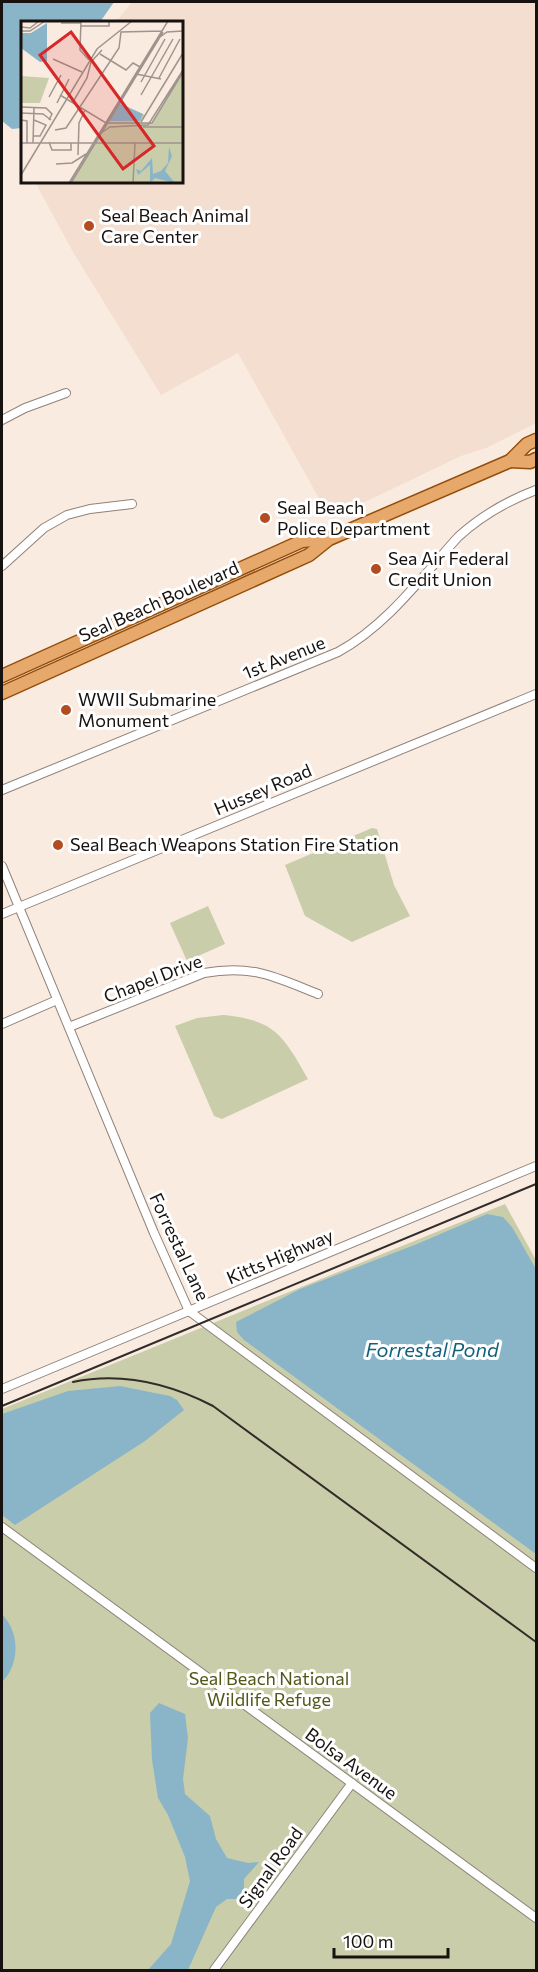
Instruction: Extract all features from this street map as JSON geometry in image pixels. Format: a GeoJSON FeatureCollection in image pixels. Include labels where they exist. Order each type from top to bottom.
{"type":"FeatureCollection","features":[{"type":"Feature","properties":{"kind":"main road","name":"Seal Beach Boulevard"},"geometry":{"type":"LineString","coordinates":[[2,693],[309,555],[329,539],[510,461],[526,444],[537,440]]}},
{"type":"Feature","properties":{"kind":"main road","name":"Seal Beach Boulevard"},"geometry":{"type":"LineString","coordinates":[[510,461],[530,462],[537,459]]}},
{"type":"Feature","properties":{"kind":"main road","name":"Seal Beach Boulevard"},"geometry":{"type":"LineString","coordinates":[[2,676],[302,541],[329,539]]}},
{"type":"Feature","properties":{"kind":"street"},"geometry":{"type":"LineString","coordinates":[[2,420],[25,408],[66,393]]}},
{"type":"Feature","properties":{"kind":"street","name":"1st Avenue"},"geometry":{"type":"LineString","coordinates":[[2,790],[338,652],[377,625],[469,527],[498,507],[537,490]]}},
{"type":"Feature","properties":{"kind":"street"},"geometry":{"type":"LineString","coordinates":[[2,566],[44,528],[67,515],[90,509],[132,504]]}},
{"type":"Feature","properties":{"kind":"street","name":"Hussey Road"},"geometry":{"type":"LineString","coordinates":[[2,914],[537,694]]}},
{"type":"Feature","properties":{"kind":"street","name":"Forrestal Lane"},"geometry":{"type":"LineString","coordinates":[[2,866],[154,1233],[189,1311],[537,1568]]}},
{"type":"Feature","properties":{"kind":"street","name":"Chapel Drive"},"geometry":{"type":"LineString","coordinates":[[69,1027],[196,976],[226,969],[245,969],[267,974],[318,994]]}},
{"type":"Feature","properties":{"kind":"street"},"geometry":{"type":"LineString","coordinates":[[2,1024],[57,1000]]}},
{"type":"Feature","properties":{"kind":"street","name":"Kitts Highway"},"geometry":{"type":"LineString","coordinates":[[2,1389],[537,1166]]}},
{"type":"Feature","properties":{"kind":"street","name":"Bolsa Avenue"},"geometry":{"type":"LineString","coordinates":[[2,1527],[537,1918]]}},
{"type":"Feature","properties":{"kind":"street","name":"Signal Road"},"geometry":{"type":"LineString","coordinates":[[214,1971],[352,1783]]}},
{"type":"Feature","properties":{"kind":"shaded area"},"geometry":{"type":"Polygon","coordinates":[[[132,2],[536,2],[536,423],[340,514],[326,511],[238,353],[161,395],[73,252],[36,183],[183,183],[183,21],[117,21],[132,2]]]}},
{"type":"Feature","properties":{"kind":"green space"},"geometry":{"type":"Polygon","coordinates":[[[372,828],[377,829],[394,885],[410,916],[352,942],[305,916],[285,865],[372,828]]]}},
{"type":"Feature","properties":{"kind":"green space"},"geometry":{"type":"Polygon","coordinates":[[[208,906],[225,944],[187,961],[170,923],[208,906]]]}},
{"type":"Feature","properties":{"kind":"green space"},"geometry":{"type":"Polygon","coordinates":[[[223,1015],[255,1021],[276,1032],[308,1079],[222,1119],[214,1116],[175,1026],[197,1018],[223,1015]]]}},
{"type":"Feature","properties":{"kind":"green space","name":"Seal Beach National Wildlife Refuge"},"geometry":{"type":"Polygon","coordinates":[[[505,1204],[536,1260],[536,1970],[2,1970],[2,1409],[505,1204]]]}},
{"type":"Feature","properties":{"kind":"water"},"geometry":{"type":"Polygon","coordinates":[[[2,2],[114,2],[101,21],[21,21],[21,128],[12,129],[2,121],[2,2]]]}},
{"type":"Feature","properties":{"kind":"water","name":"Forrestal Pond"},"geometry":{"type":"Polygon","coordinates":[[[487,1214],[503,1217],[512,1227],[536,1269],[536,1554],[244,1340],[237,1332],[236,1322],[300,1289],[487,1214]]]}},
{"type":"Feature","properties":{"kind":"water"},"geometry":{"type":"Polygon","coordinates":[[[120,1386],[170,1396],[177,1400],[184,1410],[145,1441],[15,1525],[2,1515],[2,1414],[68,1391],[120,1386]]]}},
{"type":"Feature","properties":{"kind":"water"},"geometry":{"type":"Polygon","coordinates":[[[2,1614],[12,1630],[16,1648],[12,1666],[2,1682],[2,1614]]]}},
{"type":"Feature","properties":{"kind":"water"},"geometry":{"type":"Polygon","coordinates":[[[159,1703],[185,1714],[188,1738],[183,1779],[185,1794],[210,1816],[216,1839],[227,1858],[248,1863],[259,1862],[244,1879],[244,1894],[236,1899],[227,1899],[216,1907],[188,1970],[148,1970],[171,1944],[190,1881],[185,1857],[168,1815],[158,1798],[152,1760],[150,1713],[159,1703]]]}},
{"type":"Feature","properties":{"kind":"railway"},"geometry":{"type":"LineString","coordinates":[[2,1406],[536,1184]]}},
{"type":"Feature","properties":{"kind":"railway"},"geometry":{"type":"LineString","coordinates":[[73,1382],[109,1378],[145,1382],[180,1392],[213,1406],[536,1642]]}},
{"type":"Feature","properties":{"kind":"place","name":"Seal Beach Animal Care Center"},"geometry":{"type":"Point","coordinates":[89,226]}},
{"type":"Feature","properties":{"kind":"place","name":"Seal Beach Police Department"},"geometry":{"type":"Point","coordinates":[265,518]}},
{"type":"Feature","properties":{"kind":"place","name":"Sea Air Federal Credit Union"},"geometry":{"type":"Point","coordinates":[376,569]}},
{"type":"Feature","properties":{"kind":"place","name":"WWII Submarine Monument"},"geometry":{"type":"Point","coordinates":[66,710]}},
{"type":"Feature","properties":{"kind":"place","name":"Seal Beach Weapons Station Fire Station"},"geometry":{"type":"Point","coordinates":[58,845]}}]}
